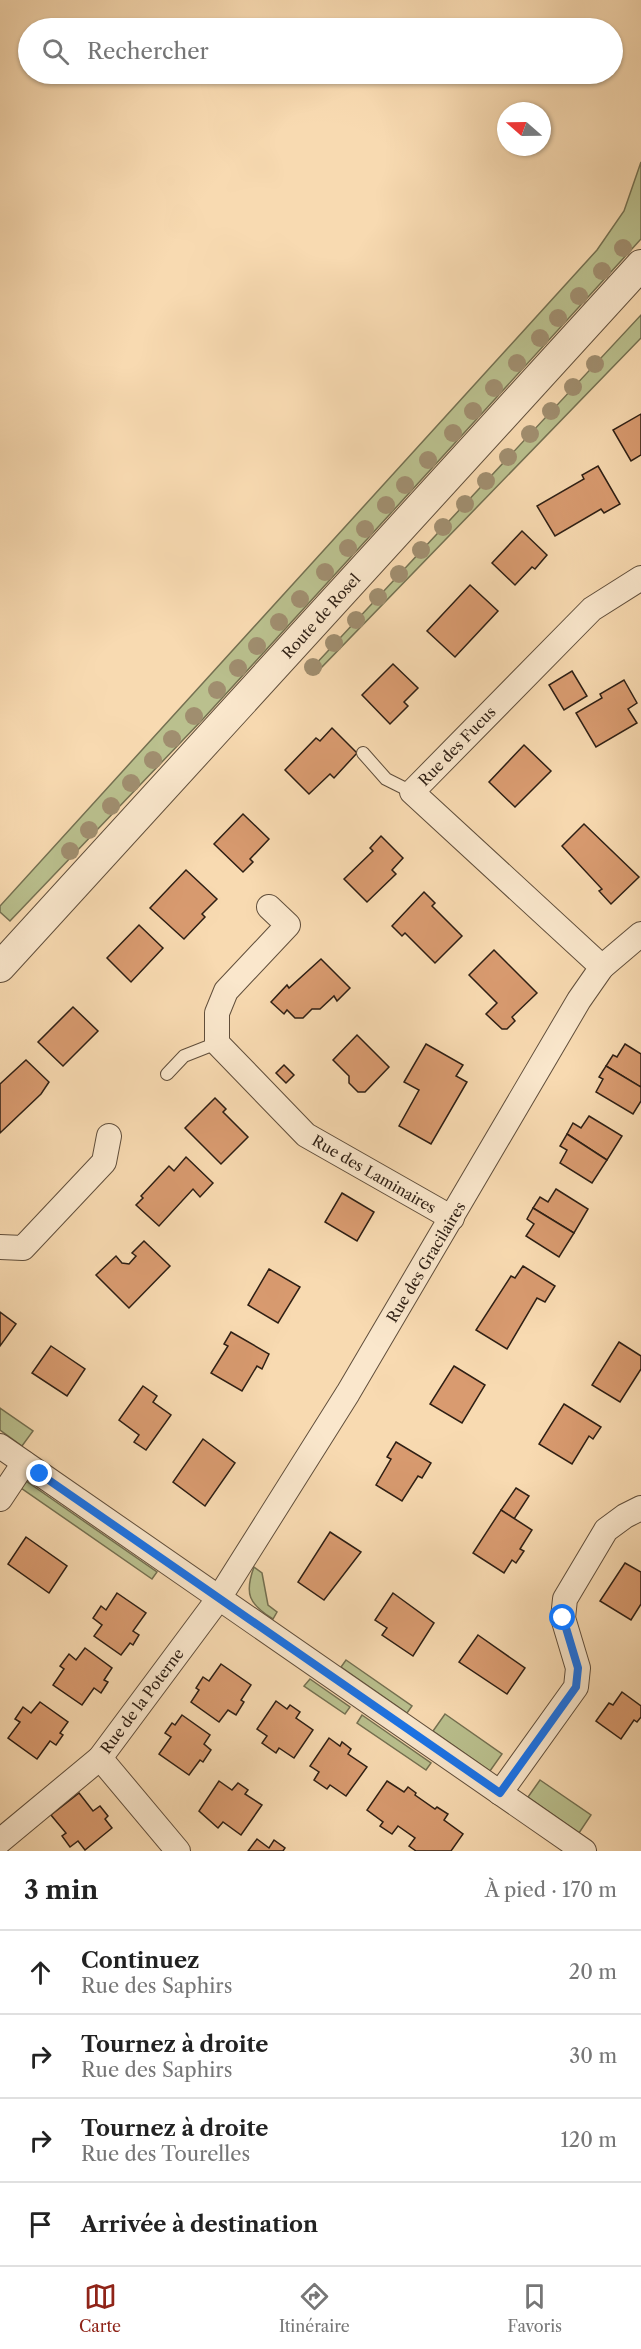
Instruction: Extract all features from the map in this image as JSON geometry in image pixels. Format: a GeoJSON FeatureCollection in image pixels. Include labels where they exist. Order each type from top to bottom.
{"type":"FeatureCollection","features":[{"type":"Feature","properties":{"kind":"street","name":"Route de Rosel"},"geometry":{"type":"LineString","coordinates":[[0,967],[641,265]]}},
{"type":"Feature","properties":{"kind":"street","name":"Rue des Fucus"},"geometry":{"type":"LineString","coordinates":[[602,967],[412,792],[592,609],[641,578]]}},
{"type":"Feature","properties":{"kind":"street"},"geometry":{"type":"LineString","coordinates":[[217,1043],[217,1013],[226,991],[288,925],[269,907]]}},
{"type":"Feature","properties":{"kind":"street","name":"Rue des Gracilaires"},"geometry":{"type":"LineString","coordinates":[[219,1598],[348,1393],[579,1000],[602,967],[641,934]]}},
{"type":"Feature","properties":{"kind":"street","name":"Rue des Laminaires"},"geometry":{"type":"LineString","coordinates":[[217,1043],[306,1134],[452,1218]]}},
{"type":"Feature","properties":{"kind":"street"},"geometry":{"type":"LineString","coordinates":[[0,1247],[23,1248],[104,1162],[109,1136]]}},
{"type":"Feature","properties":{"kind":"street"},"geometry":{"type":"LineString","coordinates":[[0,1446],[584,1851]]}},
{"type":"Feature","properties":{"kind":"street"},"geometry":{"type":"LineString","coordinates":[[0,1499],[24,1463]]}},
{"type":"Feature","properties":{"kind":"street"},"geometry":{"type":"LineString","coordinates":[[500,1793],[576,1687],[578,1668],[563,1618],[565,1599],[606,1530],[625,1515],[641,1508]]}},
{"type":"Feature","properties":{"kind":"street","name":"Rue de la Poterne"},"geometry":{"type":"LineString","coordinates":[[0,1841],[100,1758],[219,1598]]}},
{"type":"Feature","properties":{"kind":"street"},"geometry":{"type":"LineString","coordinates":[[100,1758],[178,1851]]}},
{"type":"Feature","properties":{"kind":"lane"},"geometry":{"type":"LineString","coordinates":[[363,753],[386,779],[412,792]]}},
{"type":"Feature","properties":{"kind":"lane"},"geometry":{"type":"LineString","coordinates":[[166,1074],[184,1056],[217,1043]]}},
{"type":"Feature","properties":{"kind":"green space"},"geometry":{"type":"Polygon","coordinates":[[[641,162],[641,239],[203,719],[10,921],[0,912],[0,906],[597,250],[624,211],[641,162]]]}},
{"type":"Feature","properties":{"kind":"green space"},"geometry":{"type":"Polygon","coordinates":[[[641,315],[641,338],[317,672],[313,667],[641,315]]]}},
{"type":"Feature","properties":{"kind":"green space"},"geometry":{"type":"Polygon","coordinates":[[[0,1408],[33,1431],[22,1446],[0,1430],[0,1408]]]}},
{"type":"Feature","properties":{"kind":"green space"},"geometry":{"type":"Polygon","coordinates":[[[26,1481],[157,1572],[152,1579],[21,1488],[26,1481]]]}},
{"type":"Feature","properties":{"kind":"green space"},"geometry":{"type":"Polygon","coordinates":[[[254,1567],[262,1573],[268,1605],[277,1612],[273,1619],[258,1608],[251,1598],[249,1584],[254,1567]]]}},
{"type":"Feature","properties":{"kind":"green space"},"geometry":{"type":"Polygon","coordinates":[[[346,1660],[412,1706],[407,1713],[341,1667],[346,1660]]]}},
{"type":"Feature","properties":{"kind":"green space"},"geometry":{"type":"Polygon","coordinates":[[[310,1679],[350,1707],[345,1714],[304,1686],[310,1679]]]}},
{"type":"Feature","properties":{"kind":"green space"},"geometry":{"type":"Polygon","coordinates":[[[445,1714],[502,1754],[490,1771],[433,1731],[445,1714]]]}},
{"type":"Feature","properties":{"kind":"green space"},"geometry":{"type":"Polygon","coordinates":[[[362,1715],[431,1763],[426,1770],[357,1723],[362,1715]]]}},
{"type":"Feature","properties":{"kind":"green space"},"geometry":{"type":"Polygon","coordinates":[[[540,1780],[591,1815],[579,1833],[528,1797],[540,1780]]]}},
{"type":"Feature","properties":{"kind":"building"},"geometry":{"type":"Polygon","coordinates":[[[641,414],[641,455],[631,461],[613,430],[641,414]]]}},
{"type":"Feature","properties":{"kind":"building"},"geometry":{"type":"Polygon","coordinates":[[[598,466],[620,504],[604,513],[601,509],[555,536],[537,506],[584,479],[582,475],[598,466]]]}},
{"type":"Feature","properties":{"kind":"building"},"geometry":{"type":"Polygon","coordinates":[[[522,531],[547,555],[535,569],[532,567],[515,585],[492,563],[522,531]]]}},
{"type":"Feature","properties":{"kind":"building"},"geometry":{"type":"Polygon","coordinates":[[[470,585],[498,611],[455,657],[427,631],[470,585]]]}},
{"type":"Feature","properties":{"kind":"building"},"geometry":{"type":"Polygon","coordinates":[[[393,664],[418,688],[404,702],[408,706],[390,724],[362,695],[393,664]]]}},
{"type":"Feature","properties":{"kind":"building"},"geometry":{"type":"Polygon","coordinates":[[[572,671],[587,696],[564,710],[549,685],[572,671]]]}},
{"type":"Feature","properties":{"kind":"building"},"geometry":{"type":"Polygon","coordinates":[[[624,680],[637,703],[628,709],[637,723],[596,747],[576,713],[602,698],[600,694],[624,680]]]}},
{"type":"Feature","properties":{"kind":"building"},"geometry":{"type":"Polygon","coordinates":[[[332,728],[357,753],[334,778],[330,774],[309,794],[285,770],[316,738],[320,741],[332,728]]]}},
{"type":"Feature","properties":{"kind":"building"},"geometry":{"type":"Polygon","coordinates":[[[524,745],[551,771],[515,807],[489,782],[524,745]]]}},
{"type":"Feature","properties":{"kind":"building"},"geometry":{"type":"Polygon","coordinates":[[[243,814],[269,839],[250,859],[253,862],[243,872],[214,844],[243,814]]]}},
{"type":"Feature","properties":{"kind":"building"},"geometry":{"type":"Polygon","coordinates":[[[584,824],[639,877],[611,904],[599,891],[602,889],[562,846],[584,824]]]}},
{"type":"Feature","properties":{"kind":"building"},"geometry":{"type":"Polygon","coordinates":[[[381,836],[403,858],[392,870],[396,874],[367,902],[344,879],[373,851],[370,848],[381,836]]]}},
{"type":"Feature","properties":{"kind":"building"},"geometry":{"type":"Polygon","coordinates":[[[186,870],[217,899],[202,914],[205,917],[184,939],[150,908],[186,870]]]}},
{"type":"Feature","properties":{"kind":"building"},"geometry":{"type":"Polygon","coordinates":[[[424,892],[435,903],[432,906],[462,936],[435,963],[405,933],[402,936],[392,926],[424,892]]]}},
{"type":"Feature","properties":{"kind":"building"},"geometry":{"type":"Polygon","coordinates":[[[139,925],[163,948],[131,982],[107,958],[139,925]]]}},
{"type":"Feature","properties":{"kind":"building"},"geometry":{"type":"Polygon","coordinates":[[[494,950],[537,993],[512,1017],[515,1021],[507,1029],[502,1029],[486,1014],[497,1003],[469,975],[494,950]]]}},
{"type":"Feature","properties":{"kind":"building"},"geometry":{"type":"Polygon","coordinates":[[[321,959],[350,988],[337,1001],[334,996],[320,1009],[312,1009],[303,1018],[295,1018],[287,1010],[284,1014],[271,1002],[287,985],[289,988],[321,959]]]}},
{"type":"Feature","properties":{"kind":"building"},"geometry":{"type":"Polygon","coordinates":[[[73,1007],[98,1031],[63,1066],[38,1042],[73,1007]]]}},
{"type":"Feature","properties":{"kind":"building"},"geometry":{"type":"Polygon","coordinates":[[[357,1035],[389,1067],[365,1092],[358,1092],[349,1083],[349,1076],[333,1060],[357,1035]]]}},
{"type":"Feature","properties":{"kind":"building"},"geometry":{"type":"Polygon","coordinates":[[[426,1044],[463,1065],[456,1076],[467,1082],[431,1144],[399,1126],[419,1090],[404,1082],[426,1044]]]}},
{"type":"Feature","properties":{"kind":"building"},"geometry":{"type":"Polygon","coordinates":[[[625,1044],[641,1054],[641,1087],[606,1066],[613,1055],[617,1057],[625,1044]]]}},
{"type":"Feature","properties":{"kind":"building"},"geometry":{"type":"Polygon","coordinates":[[[26,1060],[49,1082],[41,1094],[0,1133],[0,1084],[26,1060]]]}},
{"type":"Feature","properties":{"kind":"building"},"geometry":{"type":"Polygon","coordinates":[[[284,1065],[294,1075],[286,1083],[276,1073],[284,1065]]]}},
{"type":"Feature","properties":{"kind":"building"},"geometry":{"type":"Polygon","coordinates":[[[606,1066],[641,1087],[641,1101],[633,1114],[596,1092],[603,1079],[599,1077],[606,1066]]]}},
{"type":"Feature","properties":{"kind":"building"},"geometry":{"type":"Polygon","coordinates":[[[215,1098],[226,1109],[223,1112],[248,1137],[221,1164],[185,1128],[215,1098]]]}},
{"type":"Feature","properties":{"kind":"building"},"geometry":{"type":"Polygon","coordinates":[[[589,1116],[622,1136],[607,1160],[567,1134],[573,1123],[581,1128],[589,1116]]]}},
{"type":"Feature","properties":{"kind":"building"},"geometry":{"type":"Polygon","coordinates":[[[567,1134],[607,1160],[592,1183],[560,1163],[567,1150],[560,1146],[567,1134]]]}},
{"type":"Feature","properties":{"kind":"building"},"geometry":{"type":"Polygon","coordinates":[[[186,1157],[213,1183],[200,1197],[193,1189],[159,1226],[136,1205],[143,1198],[141,1196],[169,1166],[174,1171],[186,1157]]]}},
{"type":"Feature","properties":{"kind":"building"},"geometry":{"type":"Polygon","coordinates":[[[556,1189],[588,1209],[574,1233],[533,1208],[540,1197],[548,1202],[556,1189]]]}},
{"type":"Feature","properties":{"kind":"building"},"geometry":{"type":"Polygon","coordinates":[[[342,1193],[374,1212],[357,1241],[325,1222],[342,1193]]]}},
{"type":"Feature","properties":{"kind":"building"},"geometry":{"type":"Polygon","coordinates":[[[533,1208],[574,1233],[559,1257],[526,1236],[534,1224],[527,1219],[533,1208]]]}},
{"type":"Feature","properties":{"kind":"building"},"geometry":{"type":"Polygon","coordinates":[[[144,1241],[170,1266],[129,1308],[96,1275],[116,1256],[122,1263],[129,1264],[136,1256],[132,1253],[144,1241]]]}},
{"type":"Feature","properties":{"kind":"building"},"geometry":{"type":"Polygon","coordinates":[[[523,1266],[555,1286],[545,1302],[537,1298],[507,1349],[476,1330],[511,1276],[515,1278],[523,1266]]]}},
{"type":"Feature","properties":{"kind":"building"},"geometry":{"type":"Polygon","coordinates":[[[269,1269],[300,1287],[278,1323],[248,1305],[269,1269]]]}},
{"type":"Feature","properties":{"kind":"building"},"geometry":{"type":"Polygon","coordinates":[[[0,1312],[16,1324],[0,1346],[0,1312]]]}},
{"type":"Feature","properties":{"kind":"building"},"geometry":{"type":"Polygon","coordinates":[[[231,1332],[269,1354],[262,1369],[257,1366],[242,1391],[211,1373],[228,1346],[224,1344],[231,1332]]]}},
{"type":"Feature","properties":{"kind":"building"},"geometry":{"type":"Polygon","coordinates":[[[619,1342],[641,1356],[641,1369],[620,1402],[592,1385],[619,1342]]]}},
{"type":"Feature","properties":{"kind":"building"},"geometry":{"type":"Polygon","coordinates":[[[51,1346],[85,1369],[67,1396],[32,1373],[51,1346]]]}},
{"type":"Feature","properties":{"kind":"building"},"geometry":{"type":"Polygon","coordinates":[[[454,1366],[485,1385],[462,1423],[430,1404],[454,1366]]]}},
{"type":"Feature","properties":{"kind":"building"},"geometry":{"type":"Polygon","coordinates":[[[143,1386],[157,1396],[153,1402],[171,1415],[146,1450],[134,1442],[139,1435],[119,1420],[143,1386]]]}},
{"type":"Feature","properties":{"kind":"building"},"geometry":{"type":"Polygon","coordinates":[[[564,1404],[601,1427],[593,1439],[589,1436],[572,1464],[539,1444],[564,1404]]]}},
{"type":"Feature","properties":{"kind":"building"},"geometry":{"type":"Polygon","coordinates":[[[203,1439],[235,1463],[205,1506],[173,1482],[203,1439]]]}},
{"type":"Feature","properties":{"kind":"building"},"geometry":{"type":"Polygon","coordinates":[[[396,1442],[431,1463],[422,1478],[418,1476],[402,1501],[376,1485],[391,1459],[387,1457],[396,1442]]]}},
{"type":"Feature","properties":{"kind":"building"},"geometry":{"type":"Polygon","coordinates":[[[516,1488],[529,1496],[514,1519],[501,1510],[516,1488]]]}},
{"type":"Feature","properties":{"kind":"building"},"geometry":{"type":"Polygon","coordinates":[[[501,1510],[532,1530],[520,1549],[524,1551],[516,1563],[512,1560],[504,1573],[473,1553],[501,1510]]]}},
{"type":"Feature","properties":{"kind":"building"},"geometry":{"type":"Polygon","coordinates":[[[330,1532],[361,1552],[324,1600],[298,1582],[330,1532]]]}},
{"type":"Feature","properties":{"kind":"building"},"geometry":{"type":"Polygon","coordinates":[[[26,1537],[67,1566],[49,1593],[8,1564],[26,1537]]]}},
{"type":"Feature","properties":{"kind":"building"},"geometry":{"type":"Polygon","coordinates":[[[625,1563],[641,1572],[641,1604],[631,1620],[600,1601],[625,1563]]]}},
{"type":"Feature","properties":{"kind":"building"},"geometry":{"type":"Polygon","coordinates":[[[117,1593],[146,1613],[133,1631],[139,1635],[133,1645],[130,1643],[121,1655],[94,1636],[102,1625],[93,1618],[101,1606],[106,1610],[117,1593]]]}},
{"type":"Feature","properties":{"kind":"building"},"geometry":{"type":"Polygon","coordinates":[[[393,1593],[434,1623],[413,1656],[382,1635],[387,1628],[375,1620],[393,1593]]]}},
{"type":"Feature","properties":{"kind":"building"},"geometry":{"type":"Polygon","coordinates":[[[478,1635],[525,1668],[507,1694],[459,1662],[478,1635]]]}},
{"type":"Feature","properties":{"kind":"building"},"geometry":{"type":"Polygon","coordinates":[[[85,1648],[112,1668],[104,1680],[108,1682],[101,1693],[94,1688],[82,1705],[53,1685],[64,1669],[60,1666],[69,1654],[76,1660],[85,1648]]]}},
{"type":"Feature","properties":{"kind":"building"},"geometry":{"type":"Polygon","coordinates":[[[221,1664],[251,1685],[241,1700],[244,1702],[236,1715],[228,1710],[219,1722],[191,1702],[199,1690],[196,1688],[203,1677],[209,1681],[221,1664]]]}},
{"type":"Feature","properties":{"kind":"building"},"geometry":{"type":"Polygon","coordinates":[[[622,1692],[641,1706],[641,1717],[637,1722],[634,1720],[621,1739],[596,1721],[609,1703],[613,1705],[622,1692]]]}},
{"type":"Feature","properties":{"kind":"building"},"geometry":{"type":"Polygon","coordinates":[[[276,1701],[287,1709],[290,1705],[300,1712],[296,1718],[313,1730],[294,1758],[279,1748],[276,1753],[262,1743],[267,1736],[257,1729],[276,1701]]]}},
{"type":"Feature","properties":{"kind":"building"},"geometry":{"type":"Polygon","coordinates":[[[40,1702],[68,1722],[60,1733],[63,1735],[56,1745],[50,1741],[37,1759],[8,1738],[20,1722],[15,1719],[23,1707],[31,1713],[40,1702]]]}},
{"type":"Feature","properties":{"kind":"building"},"geometry":{"type":"Polygon","coordinates":[[[182,1715],[210,1735],[204,1744],[211,1750],[203,1762],[200,1760],[189,1775],[159,1754],[171,1737],[165,1733],[182,1715]]]}},
{"type":"Feature","properties":{"kind":"building"},"geometry":{"type":"Polygon","coordinates":[[[329,1738],[340,1746],[342,1742],[351,1749],[348,1754],[367,1767],[346,1796],[330,1785],[327,1789],[314,1780],[319,1772],[310,1766],[329,1738]]]}},
{"type":"Feature","properties":{"kind":"building"},"geometry":{"type":"Polygon","coordinates":[[[219,1781],[232,1790],[238,1783],[248,1790],[245,1794],[262,1805],[241,1835],[223,1822],[218,1828],[199,1811],[219,1781]]]}},
{"type":"Feature","properties":{"kind":"building"},"geometry":{"type":"Polygon","coordinates":[[[387,1781],[404,1792],[408,1787],[435,1809],[437,1807],[448,1814],[444,1820],[463,1834],[451,1851],[416,1851],[409,1846],[415,1838],[398,1826],[392,1834],[380,1826],[383,1822],[367,1810],[387,1781]]]}},
{"type":"Feature","properties":{"kind":"building"},"geometry":{"type":"Polygon","coordinates":[[[79,1793],[93,1811],[100,1806],[108,1816],[105,1819],[112,1828],[85,1850],[78,1841],[70,1847],[62,1836],[66,1833],[51,1815],[79,1793]]]}},
{"type":"Feature","properties":{"kind":"building"},"geometry":{"type":"Polygon","coordinates":[[[257,1839],[269,1848],[274,1840],[285,1848],[283,1851],[248,1851],[257,1839]]]}},
{"type":"Feature","properties":{"kind":"route"},"geometry":{"type":"LineString","coordinates":[[40,1474],[500,1793],[576,1687],[578,1668],[563,1618]]}}]}
